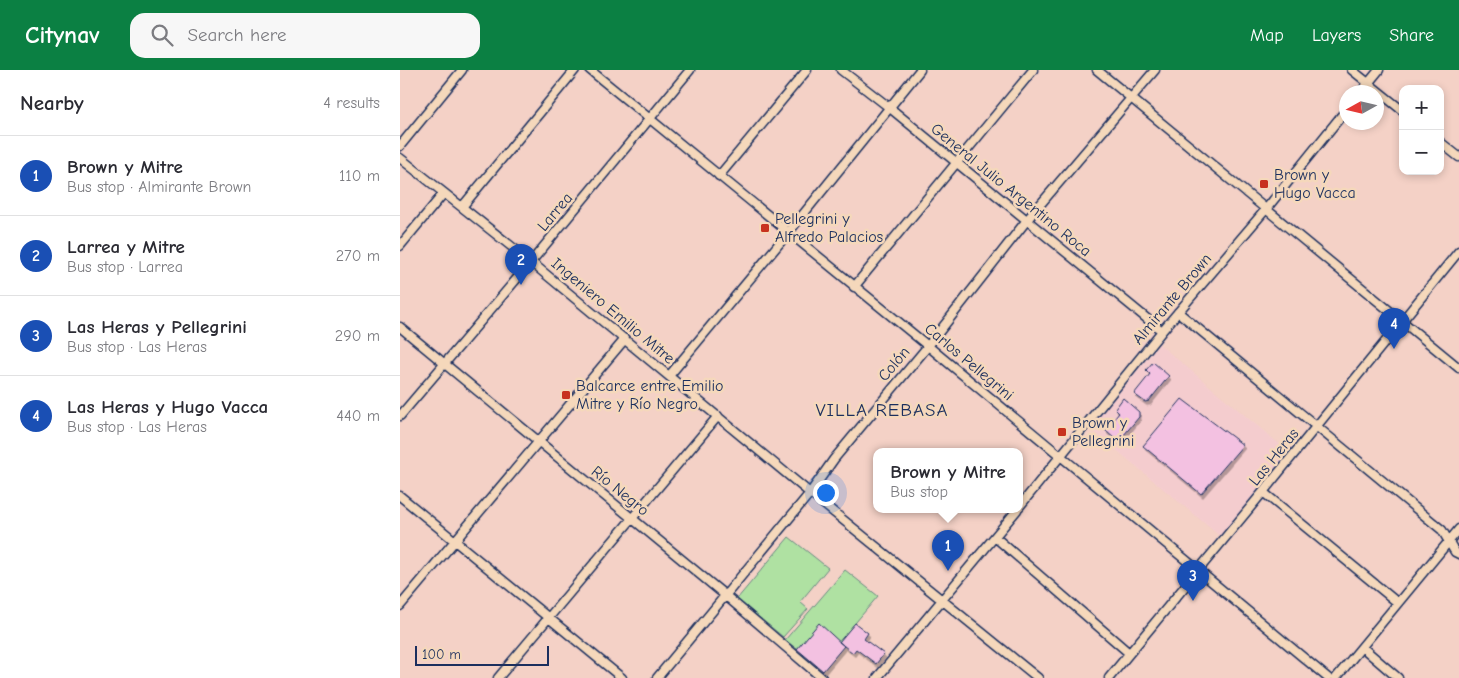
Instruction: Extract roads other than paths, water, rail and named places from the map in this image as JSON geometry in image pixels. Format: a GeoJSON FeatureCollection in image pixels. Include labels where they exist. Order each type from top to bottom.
{"type":"FeatureCollection","features":[{"type":"Feature","properties":{"kind":"street"},"geometry":{"type":"LineString","coordinates":[[400,146],[462,70]]}},
{"type":"Feature","properties":{"kind":"street"},"geometry":{"type":"LineString","coordinates":[[462,207],[575,70]]}},
{"type":"Feature","properties":{"kind":"street","name":"Carlos Pellegrini"},"geometry":{"type":"LineString","coordinates":[[590,70],[928,346],[1328,678]]}},
{"type":"Feature","properties":{"kind":"street","name":"Larrea"},"geometry":{"type":"LineString","coordinates":[[400,416],[690,70]]}},
{"type":"Feature","properties":{"kind":"street"},"geometry":{"type":"LineString","coordinates":[[719,176],[807,70]]}},
{"type":"Feature","properties":{"kind":"street","name":"General Julio Argentino Roca"},"geometry":{"type":"LineString","coordinates":[[841,70],[890,108],[1162,332]]}},
{"type":"Feature","properties":{"kind":"street"},"geometry":{"type":"LineString","coordinates":[[669,376],[920,70]]}},
{"type":"Feature","properties":{"kind":"street"},"geometry":{"type":"LineString","coordinates":[[854,287],[1033,70]]}},
{"type":"Feature","properties":{"kind":"street"},"geometry":{"type":"LineString","coordinates":[[1097,70],[1267,208],[1459,368]]}},
{"type":"Feature","properties":{"kind":"street","name":"Colón"},"geometry":{"type":"LineString","coordinates":[[658,678],[810,493],[834,459],[928,346],[1027,220],[1155,70]]}},
{"type":"Feature","properties":{"kind":"street"},"geometry":{"type":"LineString","coordinates":[[1352,70],[1399,108]]}},
{"type":"Feature","properties":{"kind":"street"},"geometry":{"type":"LineString","coordinates":[[1368,83],[1380,70]]}},
{"type":"Feature","properties":{"kind":"street","name":"Almirante Brown"},"geometry":{"type":"LineString","coordinates":[[1023,502],[1339,119]]}},
{"type":"Feature","properties":{"kind":"street"},"geometry":{"type":"LineString","coordinates":[[1444,145],[1459,157]]}},
{"type":"Feature","properties":{"kind":"street","name":"Ingeniero Emilio Mitre"},"geometry":{"type":"LineString","coordinates":[[400,158],[531,262],[810,493],[1038,678]]}},
{"type":"Feature","properties":{"kind":"street"},"geometry":{"type":"LineString","coordinates":[[400,246],[444,193]]}},
{"type":"Feature","properties":{"kind":"street","name":"Las Heras"},"geometry":{"type":"LineString","coordinates":[[1109,678],[1459,251]]}},
{"type":"Feature","properties":{"kind":"street"},"geometry":{"type":"LineString","coordinates":[[1178,312],[1442,530],[1459,554]]}},
{"type":"Feature","properties":{"kind":"street","name":"Río Negro"},"geometry":{"type":"LineString","coordinates":[[400,326],[822,678]]}},
{"type":"Feature","properties":{"kind":"street"},"geometry":{"type":"LineString","coordinates":[[400,606],[624,339]]}},
{"type":"Feature","properties":{"kind":"street"},"geometry":{"type":"LineString","coordinates":[[498,678],[718,416]]}},
{"type":"Feature","properties":{"kind":"street"},"geometry":{"type":"LineString","coordinates":[[1263,492],[1398,603]]}},
{"type":"Feature","properties":{"kind":"street"},"geometry":{"type":"LineString","coordinates":[[400,496],[622,678]]}},
{"type":"Feature","properties":{"kind":"street","name":"Almirante Brown"},"geometry":{"type":"LineString","coordinates":[[877,678],[1014,513]]}},
{"type":"Feature","properties":{"kind":"street"},"geometry":{"type":"LineString","coordinates":[[1336,678],[1459,529]]}},
{"type":"Feature","properties":{"kind":"street"},"geometry":{"type":"LineString","coordinates":[[995,537],[1129,653]]}},
{"type":"Feature","properties":{"kind":"street"},"geometry":{"type":"LineString","coordinates":[[1362,647],[1398,678]]}},
{"type":"Feature","properties":{"kind":"place","name":"Brown y Hugo Vacca"},"geometry":{"type":"Point","coordinates":[1264,184]}},
{"type":"Feature","properties":{"kind":"place","name":"Pellegrini y Alfredo Palacios"},"geometry":{"type":"Point","coordinates":[765,228]}},
{"type":"Feature","properties":{"kind":"place","name":"Larrea y Mitre"},"geometry":{"type":"Point","coordinates":[521,285]}},
{"type":"Feature","properties":{"kind":"place","name":"Las Heras y Hugo Vacca"},"geometry":{"type":"Point","coordinates":[1394,349]}},
{"type":"Feature","properties":{"kind":"place","name":"Balcarce entre Emilio Mitre y Río Negro"},"geometry":{"type":"Point","coordinates":[566,395]}},
{"type":"Feature","properties":{"kind":"place","name":"Brown y Pellegrini"},"geometry":{"type":"Point","coordinates":[1062,432]}},
{"type":"Feature","properties":{"kind":"place","name":"Brown y Mitre"},"geometry":{"type":"Point","coordinates":[948,571]}},
{"type":"Feature","properties":{"kind":"place","name":"Las Heras y Pellegrini"},"geometry":{"type":"Point","coordinates":[1193,601]}},
{"type":"Feature","properties":{"kind":"district","name":"VILLA REBASA"},"geometry":{"type":"Point","coordinates":[882,410]}}]}
